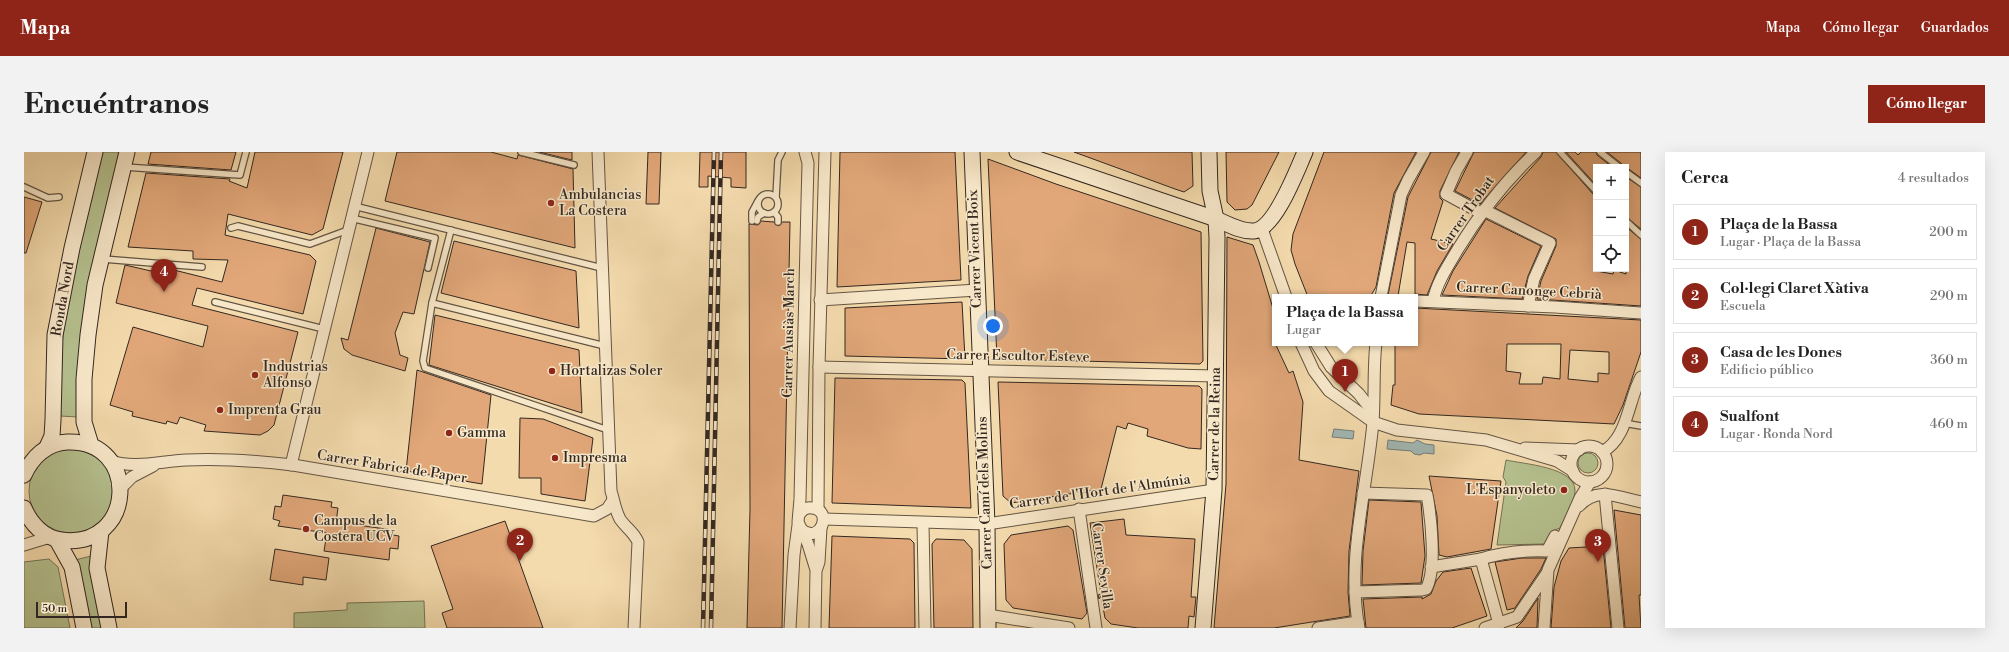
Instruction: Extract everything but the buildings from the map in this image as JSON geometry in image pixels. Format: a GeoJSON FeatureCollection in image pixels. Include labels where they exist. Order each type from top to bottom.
{"type":"FeatureCollection","features":[{"type":"Feature","properties":{"kind":"street","name":"Ronda Nord"},"geometry":{"type":"LineString","coordinates":[[48,447],[52,436],[53,420],[55,335],[72,248],[95,152]]}},
{"type":"Feature","properties":{"kind":"street"},"geometry":{"type":"LineString","coordinates":[[291,465],[368,152]]}},
{"type":"Feature","properties":{"kind":"street"},"geometry":{"type":"LineString","coordinates":[[598,152],[611,491],[613,500],[622,520],[635,534],[638,542],[634,628]]}},
{"type":"Feature","properties":{"kind":"street","name":"Carrer Ausiàs March"},"geometry":{"type":"LineString","coordinates":[[790,628],[793,569],[799,523],[808,163],[805,152]]}},
{"type":"Feature","properties":{"kind":"street"},"geometry":{"type":"LineString","coordinates":[[818,509],[809,508],[801,511],[799,523],[811,534],[822,524],[818,509],[819,367],[825,152]]}},
{"type":"Feature","properties":{"kind":"street","name":"Carrer Vicent Boix"},"geometry":{"type":"LineString","coordinates":[[972,152],[980,370]]}},
{"type":"Feature","properties":{"kind":"street"},"geometry":{"type":"LineString","coordinates":[[1017,152],[1216,219],[1239,229],[1255,231],[1262,229],[1278,208],[1304,152]]}},
{"type":"Feature","properties":{"kind":"street","name":"Carrer de la Reina"},"geometry":{"type":"LineString","coordinates":[[1203,628],[1214,490],[1216,376],[1216,219],[1210,190],[1209,152]]}},
{"type":"Feature","properties":{"kind":"street"},"geometry":{"type":"LineString","coordinates":[[1382,294],[1402,195],[1408,180],[1424,152]]}},
{"type":"Feature","properties":{"kind":"street"},"geometry":{"type":"LineString","coordinates":[[1467,152],[1456,171],[1446,194],[1550,243],[1534,280],[1528,306]]}},
{"type":"Feature","properties":{"kind":"street","name":"Carrer Trobat"},"geometry":{"type":"LineString","coordinates":[[1433,301],[1444,272],[1483,211],[1501,187],[1536,152]]}},
{"type":"Feature","properties":{"kind":"street","name":"Ronda Nord"},"geometry":{"type":"LineString","coordinates":[[91,445],[84,422],[84,379],[91,312],[125,159]]}},
{"type":"Feature","properties":{"kind":"street"},"geometry":{"type":"LineString","coordinates":[[1184,208],[1192,207],[1201,202],[1210,190]]}},
{"type":"Feature","properties":{"kind":"street"},"geometry":{"type":"LineString","coordinates":[[1262,229],[1285,294]]}},
{"type":"Feature","properties":{"kind":"street"},"geometry":{"type":"LineString","coordinates":[[1281,281],[1290,294]]}},
{"type":"Feature","properties":{"kind":"street"},"geometry":{"type":"LineString","coordinates":[[820,300],[977,290]]}},
{"type":"Feature","properties":{"kind":"street","name":"Carrer Canonge Cebrià"},"geometry":{"type":"LineString","coordinates":[[1418,301],[1641,313]]}},
{"type":"Feature","properties":{"kind":"street"},"geometry":{"type":"LineString","coordinates":[[1302,346],[1314,371],[1323,385],[1334,396],[1397,430],[1486,440],[1557,461],[1573,471],[1578,479],[1595,484],[1609,495]]}},
{"type":"Feature","properties":{"kind":"street"},"geometry":{"type":"LineString","coordinates":[[1318,346],[1331,367],[1359,394],[1373,417]]}},
{"type":"Feature","properties":{"kind":"street"},"geometry":{"type":"LineString","coordinates":[[1318,628],[1358,625],[1355,592],[1363,493],[1373,417],[1376,346]]}},
{"type":"Feature","properties":{"kind":"street","name":"Carrer Escultor Esteve"},"geometry":{"type":"LineString","coordinates":[[819,367],[1216,376]]}},
{"type":"Feature","properties":{"kind":"street","name":"Carrer Camí dels Molins"},"geometry":{"type":"LineString","coordinates":[[980,370],[987,524],[988,622]]}},
{"type":"Feature","properties":{"kind":"street"},"geometry":{"type":"LineString","coordinates":[[1602,452],[1613,444],[1624,423],[1641,377]]}},
{"type":"Feature","properties":{"kind":"street"},"geometry":{"type":"LineString","coordinates":[[24,475],[28,466],[36,455],[48,447],[62,442],[77,441],[91,445],[102,452],[111,461],[118,473],[121,488],[117,509],[113,519],[101,531],[88,539],[72,542],[54,538],[38,529],[25,517]]}},
{"type":"Feature","properties":{"kind":"street"},"geometry":{"type":"LineString","coordinates":[[1508,447],[1579,450],[1593,447],[1602,452],[1607,462],[1605,484],[1609,495],[1618,628]]}},
{"type":"Feature","properties":{"kind":"street"},"geometry":{"type":"LineString","coordinates":[[1573,471],[1572,458],[1579,450]]}},
{"type":"Feature","properties":{"kind":"street","name":"Carrer Fabrica de Paper"},"geometry":{"type":"LineString","coordinates":[[111,461],[124,466],[186,460],[235,459],[291,465],[594,516],[607,509],[613,500]]}},
{"type":"Feature","properties":{"kind":"street","name":"Carrer Fabrica de Paper"},"geometry":{"type":"LineString","coordinates":[[121,488],[132,477],[159,463]]}},
{"type":"Feature","properties":{"kind":"street"},"geometry":{"type":"LineString","coordinates":[[1486,628],[1499,626],[1513,620],[1522,612],[1548,570],[1573,512],[1591,482],[1600,479],[1606,469]]}},
{"type":"Feature","properties":{"kind":"street","name":"Carrer de l'Hort de l'Almúnia"},"geometry":{"type":"LineString","coordinates":[[822,524],[987,524],[1079,509],[1214,490]]}},
{"type":"Feature","properties":{"kind":"street"},"geometry":{"type":"LineString","coordinates":[[1355,592],[1422,590],[1428,586],[1431,567],[1432,534],[1427,495],[1363,493]]}},
{"type":"Feature","properties":{"kind":"street"},"geometry":{"type":"LineString","coordinates":[[1573,512],[1589,497],[1609,495],[1641,502]]}},
{"type":"Feature","properties":{"kind":"street","name":"Carrer Sevilla"},"geometry":{"type":"LineString","coordinates":[[1079,509],[1096,628]]}},
{"type":"Feature","properties":{"kind":"street","name":"Carrer Ausiàs March"},"geometry":{"type":"LineString","coordinates":[[799,523],[816,570],[815,628]]}},
{"type":"Feature","properties":{"kind":"street","name":"Carrer Ausiàs March"},"geometry":{"type":"LineString","coordinates":[[816,570],[819,562],[822,524]]}},
{"type":"Feature","properties":{"kind":"street"},"geometry":{"type":"LineString","coordinates":[[923,524],[925,628]]}},
{"type":"Feature","properties":{"kind":"street"},"geometry":{"type":"LineString","coordinates":[[101,531],[97,568],[109,628]]}},
{"type":"Feature","properties":{"kind":"street"},"geometry":{"type":"LineString","coordinates":[[1431,567],[1481,559],[1499,553],[1514,551],[1547,552],[1555,536]]}},
{"type":"Feature","properties":{"kind":"street"},"geometry":{"type":"LineString","coordinates":[[24,545],[54,538]]}},
{"type":"Feature","properties":{"kind":"street"},"geometry":{"type":"LineString","coordinates":[[54,538],[72,567],[84,628]]}},
{"type":"Feature","properties":{"kind":"street"},"geometry":{"type":"LineString","coordinates":[[1481,559],[1499,626]]}},
{"type":"Feature","properties":{"kind":"street"},"geometry":{"type":"LineString","coordinates":[[1544,628],[1548,570]]}},
{"type":"Feature","properties":{"kind":"street"},"geometry":{"type":"LineString","coordinates":[[988,622],[1069,628]]}},
{"type":"Feature","properties":{"kind":"lane"},"geometry":{"type":"LineString","coordinates":[[125,159],[240,175],[246,152]]}},
{"type":"Feature","properties":{"kind":"lane"},"geometry":{"type":"LineString","coordinates":[[522,152],[574,165]]}},
{"type":"Feature","properties":{"kind":"lane"},"geometry":{"type":"LineString","coordinates":[[776,185],[767,194],[759,199],[752,212],[755,221],[764,213],[774,212],[778,207],[776,185],[778,160],[782,152]]}},
{"type":"Feature","properties":{"kind":"lane"},"geometry":{"type":"LineString","coordinates":[[1560,152],[1593,188]]}},
{"type":"Feature","properties":{"kind":"lane"},"geometry":{"type":"LineString","coordinates":[[1600,152],[1615,164]]}},
{"type":"Feature","properties":{"kind":"lane"},"geometry":{"type":"LineString","coordinates":[[1629,174],[1641,183]]}},
{"type":"Feature","properties":{"kind":"lane"},"geometry":{"type":"LineString","coordinates":[[24,187],[48,198],[59,197]]}},
{"type":"Feature","properties":{"kind":"lane"},"geometry":{"type":"LineString","coordinates":[[767,194],[776,197]]}},
{"type":"Feature","properties":{"kind":"lane"},"geometry":{"type":"LineString","coordinates":[[759,199],[759,208],[764,213]]}},
{"type":"Feature","properties":{"kind":"lane"},"geometry":{"type":"LineString","coordinates":[[354,206],[602,268]]}},
{"type":"Feature","properties":{"kind":"lane"},"geometry":{"type":"LineString","coordinates":[[774,212],[778,217],[778,222]]}},
{"type":"Feature","properties":{"kind":"lane"},"geometry":{"type":"LineString","coordinates":[[351,218],[435,238],[428,268]]}},
{"type":"Feature","properties":{"kind":"lane"},"geometry":{"type":"LineString","coordinates":[[1629,224],[1641,235]]}},
{"type":"Feature","properties":{"kind":"lane"},"geometry":{"type":"LineString","coordinates":[[231,228],[238,226],[310,244],[348,230]]}},
{"type":"Feature","properties":{"kind":"lane"},"geometry":{"type":"LineString","coordinates":[[451,230],[432,303],[423,360],[425,368],[608,430]]}},
{"type":"Feature","properties":{"kind":"lane"},"geometry":{"type":"LineString","coordinates":[[102,259],[202,267]]}},
{"type":"Feature","properties":{"kind":"lane"},"geometry":{"type":"LineString","coordinates":[[215,302],[324,330]]}},
{"type":"Feature","properties":{"kind":"lane"},"geometry":{"type":"LineString","coordinates":[[432,303],[605,346]]}},
{"type":"Feature","properties":{"kind":"lane"},"geometry":{"type":"LineString","coordinates":[[1624,423],[1641,426]]}},
{"type":"Feature","properties":{"kind":"green space"},"geometry":{"type":"Polygon","coordinates":[[[101,152],[121,152],[88,288],[79,351],[78,417],[60,416],[62,343],[73,270],[101,152]]]}},
{"type":"Feature","properties":{"kind":"green space"},"geometry":{"type":"Polygon","coordinates":[[[71,449],[79,450],[94,456],[106,468],[112,483],[112,499],[106,514],[94,526],[79,532],[71,533],[63,532],[48,526],[36,514],[30,499],[29,491],[30,483],[36,468],[48,456],[63,450],[71,449]]]}},
{"type":"Feature","properties":{"kind":"green space"},"geometry":{"type":"Polygon","coordinates":[[[1588,453],[1595,456],[1598,463],[1595,470],[1588,473],[1581,470],[1578,463],[1581,456],[1588,453]]]}},
{"type":"Feature","properties":{"kind":"green space"},"geometry":{"type":"Polygon","coordinates":[[[1506,460],[1547,468],[1567,477],[1573,483],[1575,496],[1569,510],[1560,528],[1552,531],[1545,544],[1497,545],[1506,482],[1503,477],[1506,460]]]}},
{"type":"Feature","properties":{"kind":"green space"},"geometry":{"type":"Polygon","coordinates":[[[91,556],[105,628],[88,628],[75,560],[91,556]]]}},
{"type":"Feature","properties":{"kind":"green space"},"geometry":{"type":"Polygon","coordinates":[[[49,559],[58,567],[70,628],[24,628],[24,562],[49,559]]]}},
{"type":"Feature","properties":{"kind":"green space"},"geometry":{"type":"Polygon","coordinates":[[[424,601],[425,628],[294,628],[294,613],[347,610],[347,603],[424,601]]]}},
{"type":"Feature","properties":{"kind":"water"},"geometry":{"type":"Polygon","coordinates":[[[1334,429],[1354,431],[1353,439],[1332,437],[1334,429]]]}},
{"type":"Feature","properties":{"kind":"water"},"geometry":{"type":"Polygon","coordinates":[[[1388,440],[1413,443],[1417,440],[1425,444],[1434,445],[1434,454],[1424,453],[1420,455],[1414,454],[1411,451],[1387,449],[1388,440]]]}},
{"type":"Feature","properties":{"kind":"railway"},"geometry":{"type":"LineString","coordinates":[[703,628],[714,152]]}},
{"type":"Feature","properties":{"kind":"railway"},"geometry":{"type":"LineString","coordinates":[[711,628],[721,152]]}},
{"type":"Feature","properties":{"kind":"place","name":"Ambulancias La Costera"},"geometry":{"type":"Point","coordinates":[551,203]}},
{"type":"Feature","properties":{"kind":"place","name":"Sualfont"},"geometry":{"type":"Point","coordinates":[164,292]}},
{"type":"Feature","properties":{"kind":"place","name":"Hortalizas Soler"},"geometry":{"type":"Point","coordinates":[552,371]}},
{"type":"Feature","properties":{"kind":"place","name":"Industrias Alfonso"},"geometry":{"type":"Point","coordinates":[255,375]}},
{"type":"Feature","properties":{"kind":"place","name":"Plaça de la Bassa"},"geometry":{"type":"Point","coordinates":[1345,392]}},
{"type":"Feature","properties":{"kind":"place","name":"Imprenta Grau"},"geometry":{"type":"Point","coordinates":[220,410]}},
{"type":"Feature","properties":{"kind":"place","name":"Gamma"},"geometry":{"type":"Point","coordinates":[449,433]}},
{"type":"Feature","properties":{"kind":"place","name":"Impresma"},"geometry":{"type":"Point","coordinates":[555,458]}},
{"type":"Feature","properties":{"kind":"place","name":"L'Espanyoleto"},"geometry":{"type":"Point","coordinates":[1564,490]}},
{"type":"Feature","properties":{"kind":"place","name":"Campus de la Costera UCV"},"geometry":{"type":"Point","coordinates":[306,529]}},
{"type":"Feature","properties":{"kind":"place","name":"Col·legi Claret Xàtiva"},"geometry":{"type":"Point","coordinates":[520,561]}},
{"type":"Feature","properties":{"kind":"place","name":"Casa de les Dones"},"geometry":{"type":"Point","coordinates":[1598,562]}}]}
